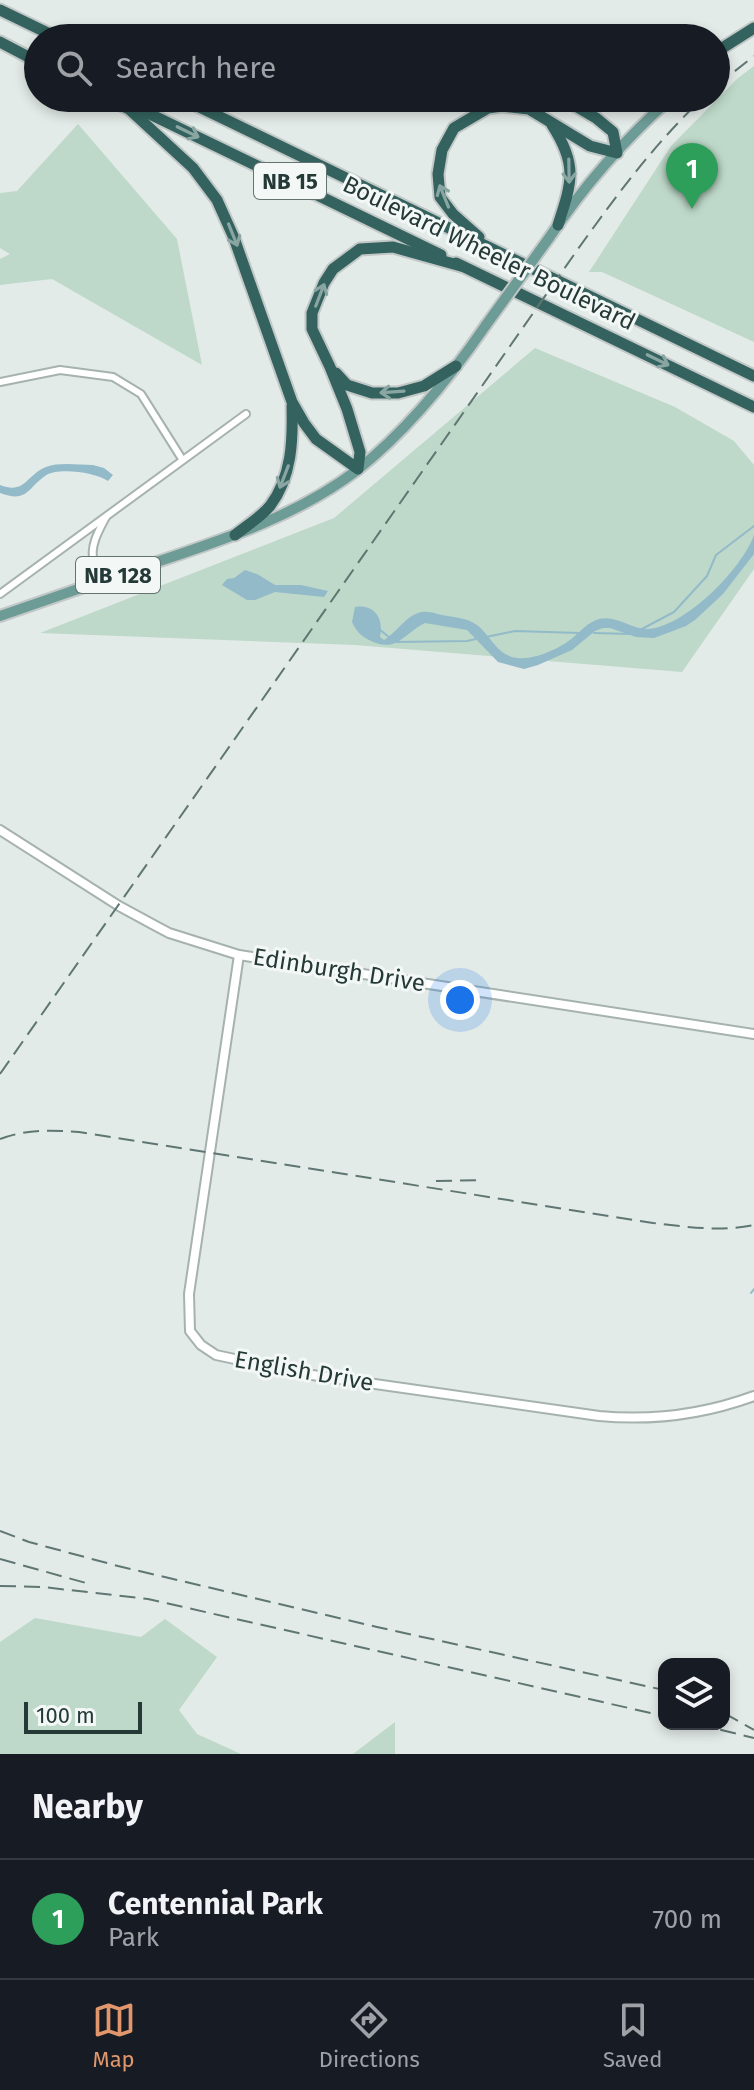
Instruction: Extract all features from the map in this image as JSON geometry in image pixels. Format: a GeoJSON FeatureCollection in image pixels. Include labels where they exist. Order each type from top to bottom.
{"type":"FeatureCollection","features":[{"type":"Feature","properties":{"kind":"highway"},"geometry":{"type":"LineString","coordinates":[[0,10],[29,24]]}},
{"type":"Feature","properties":{"kind":"highway"},"geometry":{"type":"LineString","coordinates":[[730,43],[754,28]]}},
{"type":"Feature","properties":{"kind":"highway"},"geometry":{"type":"LineString","coordinates":[[0,42],[24,54]]}},
{"type":"Feature","properties":{"kind":"highway"},"geometry":{"type":"LineString","coordinates":[[132,112],[193,168],[217,200],[234,238],[292,402],[316,439],[358,469],[360,452],[330,367],[312,329],[312,313],[324,283],[333,269],[360,249],[393,247],[461,266]]}},
{"type":"Feature","properties":{"kind":"highway","name":"Boulevard Wheeler Boulevard"},"geometry":{"type":"LineString","coordinates":[[147,112],[754,407]]}},
{"type":"Feature","properties":{"kind":"highway","name":"Boulevard Wheeler Boulevard"},"geometry":{"type":"LineString","coordinates":[[210,112],[754,376]]}},
{"type":"Feature","properties":{"kind":"highway"},"geometry":{"type":"LineString","coordinates":[[481,112],[454,128],[442,150],[438,174],[440,197],[453,214],[496,251]]}},
{"type":"Feature","properties":{"kind":"highway"},"geometry":{"type":"LineString","coordinates":[[534,112],[590,146],[617,153],[613,132],[586,112]]}},
{"type":"Feature","properties":{"kind":"highway"},"geometry":{"type":"LineString","coordinates":[[549,122],[569,158],[571,177],[558,225]]}},
{"type":"Feature","properties":{"kind":"highway"},"geometry":{"type":"LineString","coordinates":[[330,367],[347,385],[372,393],[398,393],[424,386],[456,366]]}},
{"type":"Feature","properties":{"kind":"highway"},"geometry":{"type":"LineString","coordinates":[[235,535],[270,507],[282,485],[291,457],[292,402]]}},
{"type":"Feature","properties":{"kind":"main road"},"geometry":{"type":"LineString","coordinates":[[730,48],[754,28]]}},
{"type":"Feature","properties":{"kind":"main road","name":"NB 128"},"geometry":{"type":"LineString","coordinates":[[0,616],[235,535],[307,502],[358,469],[440,388],[584,190],[657,112]]}},
{"type":"Feature","properties":{"kind":"street"},"geometry":{"type":"LineString","coordinates":[[0,382],[60,370],[113,377],[141,394],[182,459]]}},
{"type":"Feature","properties":{"kind":"street"},"geometry":{"type":"LineString","coordinates":[[0,594],[246,414]]}},
{"type":"Feature","properties":{"kind":"street"},"geometry":{"type":"LineString","coordinates":[[106,579],[94,563],[93,548],[108,514]]}},
{"type":"Feature","properties":{"kind":"street","name":"Edinburgh Drive"},"geometry":{"type":"LineString","coordinates":[[0,830],[119,906],[169,933],[239,955],[754,1034]]}},
{"type":"Feature","properties":{"kind":"street","name":"English Drive"},"geometry":{"type":"LineString","coordinates":[[239,955],[189,1294],[190,1331],[201,1345],[216,1355],[305,1374],[599,1416],[672,1416],[713,1409],[754,1396]]}},
{"type":"Feature","properties":{"kind":"green space"},"geometry":{"type":"Polygon","coordinates":[[[754,66],[754,342],[602,272],[589,272],[671,146],[704,112],[730,112],[730,86],[754,66]]]}},
{"type":"Feature","properties":{"kind":"green space"},"geometry":{"type":"Polygon","coordinates":[[[78,124],[177,239],[202,365],[52,279],[0,285],[0,259],[10,254],[0,248],[0,193],[17,191],[78,124]]]}},
{"type":"Feature","properties":{"kind":"green space"},"geometry":{"type":"Polygon","coordinates":[[[535,348],[675,407],[734,441],[754,465],[754,569],[682,672],[355,645],[40,633],[334,518],[535,348]]]}},
{"type":"Feature","properties":{"kind":"green space"},"geometry":{"type":"Polygon","coordinates":[[[35,1618],[141,1637],[165,1619],[217,1657],[179,1710],[197,1734],[241,1754],[0,1754],[0,1642],[35,1618]]]}},
{"type":"Feature","properties":{"kind":"green space"},"geometry":{"type":"Polygon","coordinates":[[[395,1722],[395,1754],[353,1754],[395,1722]]]}},
{"type":"Feature","properties":{"kind":"water"},"geometry":{"type":"Polygon","coordinates":[[[51,465],[93,465],[113,475],[108,481],[86,473],[51,473],[21,495],[0,493],[0,485],[15,488],[51,465]]]}},
{"type":"Feature","properties":{"kind":"water"},"geometry":{"type":"Polygon","coordinates":[[[754,535],[754,554],[723,594],[686,626],[654,638],[636,637],[603,628],[572,650],[524,669],[498,662],[467,630],[425,623],[399,641],[386,645],[364,637],[352,622],[355,607],[373,610],[381,624],[380,637],[384,640],[413,615],[421,612],[460,618],[477,625],[505,654],[518,658],[531,657],[559,647],[601,619],[608,618],[647,629],[678,619],[725,579],[754,535]]]}},
{"type":"Feature","properties":{"kind":"water"},"geometry":{"type":"Polygon","coordinates":[[[245,570],[275,585],[301,585],[328,591],[324,597],[275,592],[247,600],[222,585],[245,570]]]}},
{"type":"Feature","properties":{"kind":"waterway"},"geometry":{"type":"LineString","coordinates":[[640,630],[674,612],[707,576],[716,555],[754,526]]}},
{"type":"Feature","properties":{"kind":"waterway"},"geometry":{"type":"LineString","coordinates":[[379,629],[390,638]]}},
{"type":"Feature","properties":{"kind":"waterway"},"geometry":{"type":"LineString","coordinates":[[486,637],[515,631],[579,633]]}},
{"type":"Feature","properties":{"kind":"waterway"},"geometry":{"type":"LineString","coordinates":[[594,633],[631,634]]}},
{"type":"Feature","properties":{"kind":"waterway"},"geometry":{"type":"LineString","coordinates":[[395,642],[476,639]]}},
{"type":"Feature","properties":{"kind":"waterway"},"geometry":{"type":"LineString","coordinates":[[751,1293],[754,1289]]}},
{"type":"Feature","properties":{"kind":"railway"},"geometry":{"type":"LineString","coordinates":[[730,75],[754,56]]}},
{"type":"Feature","properties":{"kind":"railway"},"geometry":{"type":"LineString","coordinates":[[0,1074],[578,249],[652,152],[688,112]]}},
{"type":"Feature","properties":{"kind":"railway"},"geometry":{"type":"LineString","coordinates":[[0,1139],[39,1131],[79,1132],[653,1223],[717,1228],[754,1225]]}},
{"type":"Feature","properties":{"kind":"railway"},"geometry":{"type":"LineString","coordinates":[[436,1181],[482,1180]]}},
{"type":"Feature","properties":{"kind":"railway"},"geometry":{"type":"LineString","coordinates":[[0,1531],[118,1566],[658,1689]]}},
{"type":"Feature","properties":{"kind":"railway"},"geometry":{"type":"LineString","coordinates":[[0,1559],[86,1583]]}},
{"type":"Feature","properties":{"kind":"railway"},"geometry":{"type":"LineString","coordinates":[[0,1586],[43,1587],[148,1599],[658,1715]]}},
{"type":"Feature","properties":{"kind":"railway"},"geometry":{"type":"LineString","coordinates":[[730,1716],[754,1730]]}},
{"type":"Feature","properties":{"kind":"railway"},"geometry":{"type":"LineString","coordinates":[[721,1730],[754,1738]]}},
{"type":"Feature","properties":{"kind":"place","name":"Centennial Park"},"geometry":{"type":"Point","coordinates":[692,209]}}]}
